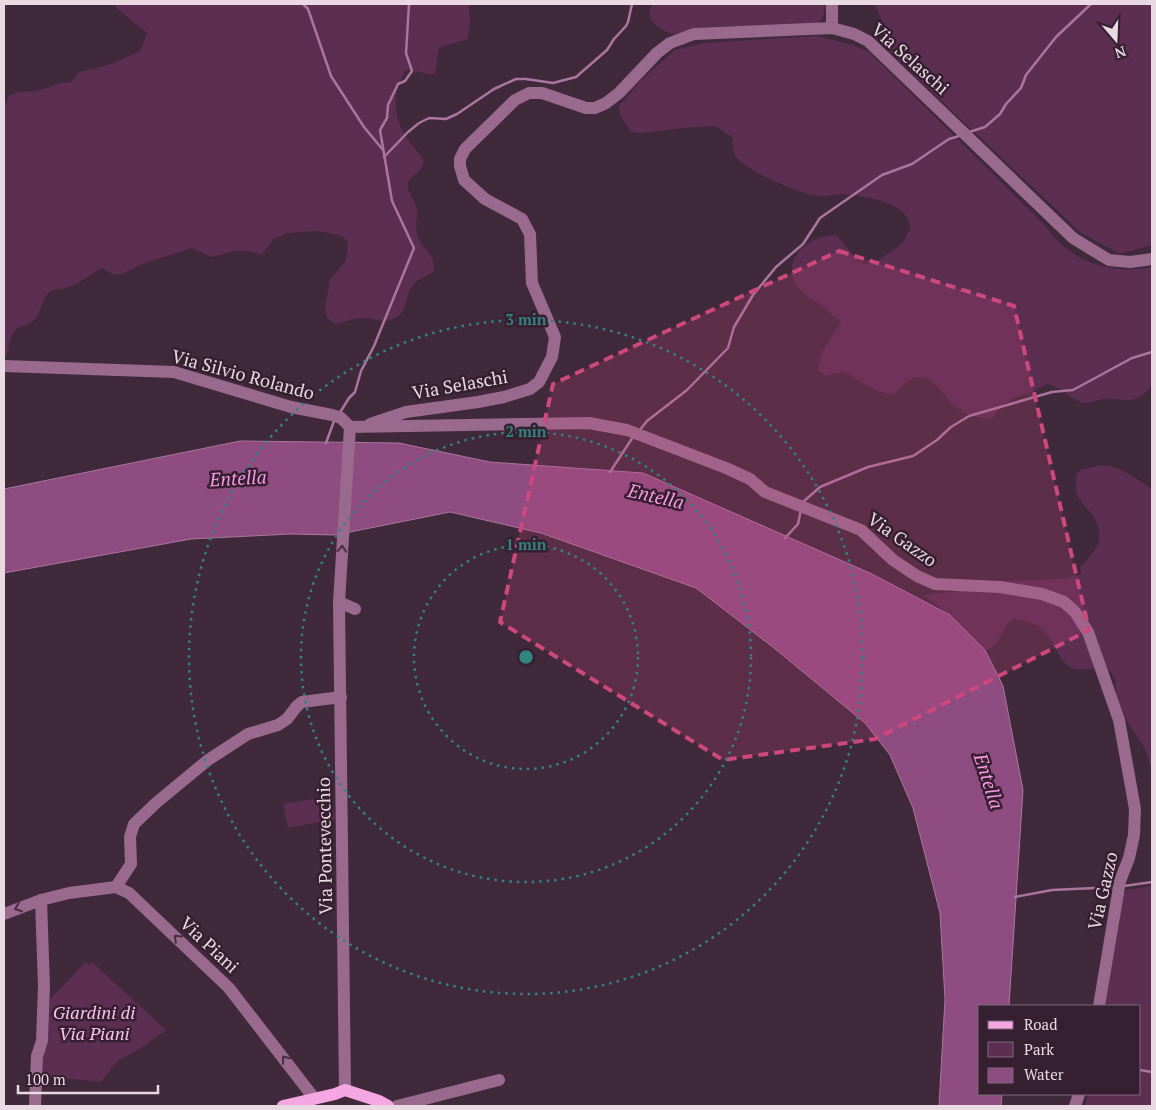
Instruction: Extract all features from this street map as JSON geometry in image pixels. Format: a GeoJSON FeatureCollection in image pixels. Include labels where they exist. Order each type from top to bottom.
{"type":"FeatureCollection","features":[{"type":"Feature","properties":{"kind":"main road"},"geometry":{"type":"LineString","coordinates":[[284,1106],[314,1098],[345,1098],[379,1102],[388,1106]]}},
{"type":"Feature","properties":{"kind":"street"},"geometry":{"type":"LineString","coordinates":[[832,4],[832,28]]}},
{"type":"Feature","properties":{"kind":"street","name":"Via Selaschi"},"geometry":{"type":"LineString","coordinates":[[364,427],[406,412],[487,400],[530,389],[538,382],[552,357],[555,337],[532,284],[530,234],[522,219],[485,199],[464,180],[460,159],[466,149],[515,100],[529,93],[542,93],[586,108],[595,108],[606,103],[619,93],[670,43],[694,34],[832,28],[854,34],[868,41],[1073,238],[1108,260],[1130,262],[1152,259]]}},
{"type":"Feature","properties":{"kind":"street","name":"Via Silvio Rolando"},"geometry":{"type":"LineString","coordinates":[[4,366],[174,372],[291,407],[332,415],[341,418],[349,429]]}},
{"type":"Feature","properties":{"kind":"street","name":"Via Gazzo"},"geometry":{"type":"LineString","coordinates":[[349,429],[364,427],[589,423],[627,430],[726,468],[750,479],[765,492],[861,530],[893,560],[917,576],[935,584],[1000,586],[1042,594],[1064,602],[1075,612],[1088,632],[1119,720],[1135,809],[1136,824],[1134,835],[1129,858],[1120,881],[1099,1005]]}},
{"type":"Feature","properties":{"kind":"street","name":"Via Pontevecchio"},"geometry":{"type":"LineString","coordinates":[[345,1098],[339,600],[349,429]]}},
{"type":"Feature","properties":{"kind":"street"},"geometry":{"type":"LineString","coordinates":[[339,600],[355,609]]}},
{"type":"Feature","properties":{"kind":"street"},"geometry":{"type":"LineString","coordinates":[[4,914],[41,900],[69,893],[116,888],[131,864],[130,837],[134,824],[171,791],[208,760],[248,734],[287,719],[302,702],[341,697]]}},
{"type":"Feature","properties":{"kind":"street","name":"Via Piani"},"geometry":{"type":"LineString","coordinates":[[116,888],[129,893],[229,988],[314,1098]]}},
{"type":"Feature","properties":{"kind":"street"},"geometry":{"type":"LineString","coordinates":[[35,1106],[36,1056],[42,1041],[44,986],[41,900]]}},
{"type":"Feature","properties":{"kind":"street"},"geometry":{"type":"LineString","coordinates":[[397,1106],[499,1080]]}},
{"type":"Feature","properties":{"kind":"highlighted area"},"geometry":{"type":"Polygon","coordinates":[[[839,251],[1014,306],[1089,630],[875,739],[723,760],[500,622],[553,384],[839,251]]]}},
{"type":"Feature","properties":{"kind":"green space"},"geometry":{"type":"Polygon","coordinates":[[[116,4],[469,4],[470,22],[468,39],[439,48],[435,74],[406,70],[396,96],[399,123],[408,140],[424,162],[421,169],[410,179],[408,187],[417,210],[416,229],[418,237],[431,255],[434,264],[434,271],[412,286],[402,313],[393,319],[385,321],[359,318],[335,324],[327,318],[325,309],[330,280],[346,260],[348,241],[340,235],[317,231],[287,233],[274,239],[261,255],[247,251],[233,251],[212,257],[192,248],[142,264],[122,274],[114,275],[102,268],[74,285],[52,290],[45,298],[38,316],[29,324],[17,329],[13,333],[4,359],[4,103],[7,103],[8,96],[19,92],[37,91],[60,83],[71,82],[79,72],[111,64],[141,50],[147,33],[115,7],[116,4]]]}},
{"type":"Feature","properties":{"kind":"green space"},"geometry":{"type":"Polygon","coordinates":[[[653,4],[824,4],[825,10],[818,24],[706,27],[677,35],[658,27],[651,20],[649,10],[653,4]]]}},
{"type":"Feature","properties":{"kind":"green space"},"geometry":{"type":"Polygon","coordinates":[[[875,4],[1152,4],[1152,245],[1120,254],[1081,233],[876,39],[888,34],[875,4]]]}},
{"type":"Feature","properties":{"kind":"green space"},"geometry":{"type":"Polygon","coordinates":[[[817,36],[853,45],[869,52],[1066,248],[1091,263],[1105,267],[1136,269],[1152,267],[1152,386],[1146,393],[1129,400],[1103,399],[1084,403],[1057,387],[1047,384],[1032,392],[1013,398],[998,410],[993,418],[983,418],[957,408],[932,381],[926,378],[911,379],[893,395],[860,382],[848,374],[840,372],[827,376],[818,371],[821,353],[841,322],[803,293],[797,286],[791,272],[797,255],[803,248],[819,238],[837,236],[858,261],[865,264],[874,263],[903,243],[911,227],[906,216],[896,207],[873,199],[842,194],[819,196],[799,191],[775,181],[742,163],[734,153],[733,138],[716,126],[641,133],[631,132],[620,115],[619,106],[641,80],[675,50],[704,43],[817,36]]]}},
{"type":"Feature","properties":{"kind":"green space"},"geometry":{"type":"Polygon","coordinates":[[[1102,465],[1122,470],[1152,489],[1152,770],[1144,747],[1126,720],[1116,693],[1115,678],[1110,671],[1101,669],[1077,670],[1069,667],[1061,658],[1045,632],[1035,624],[1022,620],[1013,619],[994,645],[985,650],[950,615],[924,595],[968,590],[1002,581],[1065,579],[1081,574],[1080,567],[1091,556],[1098,544],[1099,531],[1093,516],[1080,501],[1077,494],[1076,475],[1081,470],[1102,465]]]}},
{"type":"Feature","properties":{"kind":"green space"},"geometry":{"type":"Polygon","coordinates":[[[331,796],[335,819],[288,828],[283,804],[331,796]]]}},
{"type":"Feature","properties":{"kind":"green space"},"geometry":{"type":"Polygon","coordinates":[[[1152,886],[1152,1106],[1085,1106],[1088,1095],[1141,1095],[1141,1005],[1105,1005],[1122,896],[1126,890],[1152,886]]]}},
{"type":"Feature","properties":{"kind":"green space","name":"Giardini di Via Piani"},"geometry":{"type":"Polygon","coordinates":[[[86,962],[89,965],[92,962],[166,1030],[141,1048],[118,1061],[101,1082],[42,1076],[42,1056],[48,1045],[50,999],[86,962]]]}},
{"type":"Feature","properties":{"kind":"water","name":"Entella"},"geometry":{"type":"Polygon","coordinates":[[[240,441],[399,443],[490,462],[643,473],[872,574],[950,615],[985,650],[1003,686],[1023,790],[1009,1005],[978,1005],[978,1095],[1002,1095],[1001,1106],[939,1106],[945,999],[940,913],[913,808],[890,755],[865,723],[774,648],[696,588],[541,533],[450,512],[335,535],[291,534],[191,539],[4,573],[4,489],[240,441]]]}},
{"type":"Feature","properties":{"kind":"waterway"},"geometry":{"type":"LineString","coordinates":[[303,4],[308,9],[331,76],[364,127],[383,150]]}},
{"type":"Feature","properties":{"kind":"waterway"},"geometry":{"type":"LineString","coordinates":[[339,414],[355,392],[361,371],[374,346],[414,248],[392,201],[380,130],[387,118],[388,105],[398,84],[405,81],[412,71],[406,53],[409,4]]}},
{"type":"Feature","properties":{"kind":"waterway"},"geometry":{"type":"LineString","coordinates":[[384,157],[419,123],[429,118],[446,119],[457,114],[494,89],[516,79],[553,83],[576,77],[607,50],[626,26],[632,4]]}},
{"type":"Feature","properties":{"kind":"waterway"},"geometry":{"type":"LineString","coordinates":[[969,132],[985,127],[1000,114],[1006,104],[1021,88],[1026,75],[1056,37],[1091,4]]}},
{"type":"Feature","properties":{"kind":"waterway"},"geometry":{"type":"LineString","coordinates":[[639,431],[647,421],[687,390],[728,348],[734,327],[753,295],[776,267],[803,244],[820,218],[882,175],[912,164],[949,139],[959,136]]}},
{"type":"Feature","properties":{"kind":"waterway"},"geometry":{"type":"LineString","coordinates":[[803,502],[820,487],[868,467],[913,456],[937,440],[951,427],[969,416],[1052,392],[1073,390],[1132,358],[1152,352]]}},
{"type":"Feature","properties":{"kind":"waterway"},"geometry":{"type":"LineString","coordinates":[[326,443],[334,421]]}},
{"type":"Feature","properties":{"kind":"waterway"},"geometry":{"type":"LineString","coordinates":[[610,472],[633,437]]}},
{"type":"Feature","properties":{"kind":"waterway"},"geometry":{"type":"LineString","coordinates":[[785,538],[798,524],[801,509]]}},
{"type":"Feature","properties":{"kind":"waterway"},"geometry":{"type":"LineString","coordinates":[[1124,886],[1152,882]]}},
{"type":"Feature","properties":{"kind":"waterway"},"geometry":{"type":"LineString","coordinates":[[1015,897],[1052,890],[1116,887]]}},
{"type":"Feature","properties":{"kind":"waterway"},"geometry":{"type":"LineString","coordinates":[[1141,1070],[1152,1072]]}}]}
